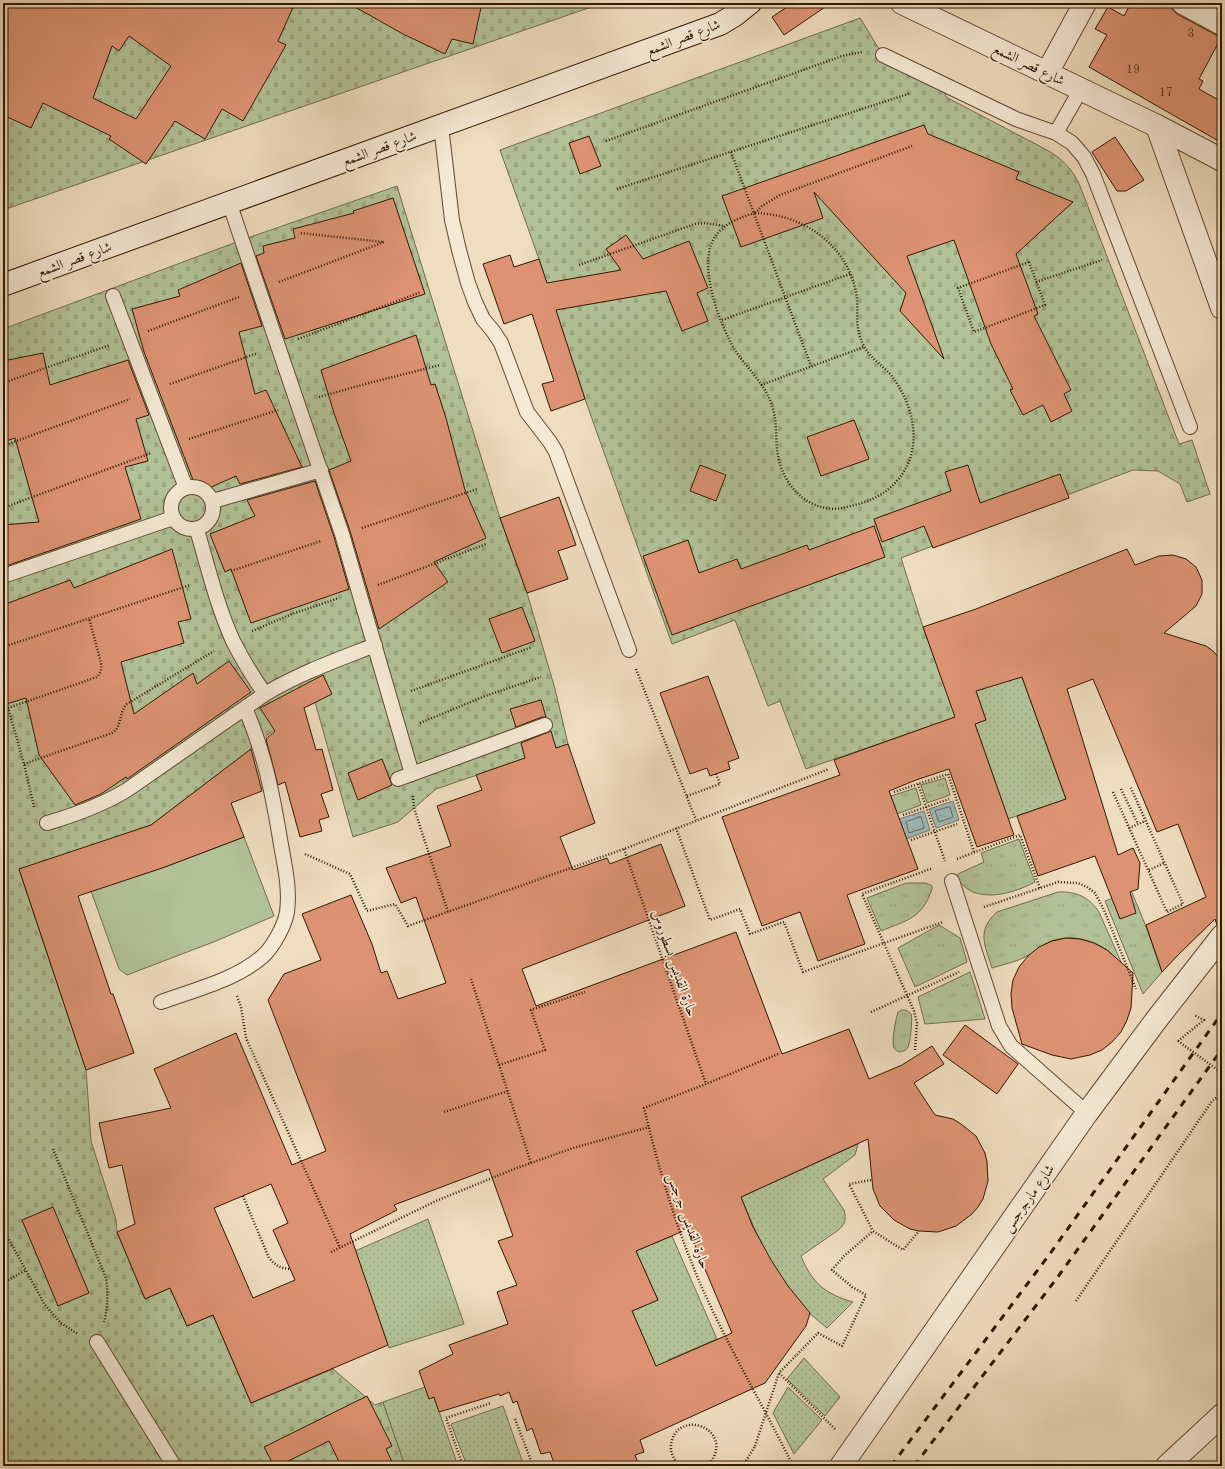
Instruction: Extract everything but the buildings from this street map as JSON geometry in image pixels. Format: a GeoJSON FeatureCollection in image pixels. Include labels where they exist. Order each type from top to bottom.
{"type":"FeatureCollection","features":[{"type":"Feature","properties":{"kind":"street","name":"شارع قصر الشمع"},"geometry":{"type":"LineString","coordinates":[[3,285],[720,24],[735,15],[750,3]]}},
{"type":"Feature","properties":{"kind":"street","name":"شارع قصر الشمع"},"geometry":{"type":"LineString","coordinates":[[902,3],[1081,89],[1222,160]]}},
{"type":"Feature","properties":{"kind":"street"},"geometry":{"type":"LineString","coordinates":[[1048,73],[1085,3]]}},
{"type":"Feature","properties":{"kind":"street"},"geometry":{"type":"LineString","coordinates":[[1183,3],[1222,24]]}},
{"type":"Feature","properties":{"kind":"street"},"geometry":{"type":"LineString","coordinates":[[1156,126],[1222,308]]}},
{"type":"Feature","properties":{"kind":"street","name":"شارع مارجرجس"},"geometry":{"type":"LineString","coordinates":[[841,1466],[1087,1113],[1157,1019],[1222,936]]}},
{"type":"Feature","properties":{"kind":"street"},"geometry":{"type":"LineString","coordinates":[[1167,1466],[1222,1415]]}},
{"type":"Feature","properties":{"kind":"lane"},"geometry":{"type":"LineString","coordinates":[[883,55],[942,82],[1016,119],[1056,133],[1072,143],[1084,157],[1093,174],[1190,427]]}},
{"type":"Feature","properties":{"kind":"lane"},"geometry":{"type":"LineString","coordinates":[[1056,133],[1081,89]]}},
{"type":"Feature","properties":{"kind":"lane"},"geometry":{"type":"LineString","coordinates":[[441,126],[452,220],[468,283],[483,319],[493,330],[501,343],[527,412],[556,452],[629,650]]}},
{"type":"Feature","properties":{"kind":"lane"},"geometry":{"type":"LineString","coordinates":[[229,202],[342,534],[412,774]]}},
{"type":"Feature","properties":{"kind":"lane"},"geometry":{"type":"LineString","coordinates":[[112,296],[186,488]]}},
{"type":"Feature","properties":{"kind":"lane"},"geometry":{"type":"LineString","coordinates":[[212,501],[321,470]]}},
{"type":"Feature","properties":{"kind":"lane"},"geometry":{"type":"LineString","coordinates":[[194,487],[202,490],[208,494],[212,501],[214,510],[211,519],[205,526],[197,530],[187,529],[179,525],[173,518],[171,509],[173,500],[178,492],[186,488],[194,487]]}},
{"type":"Feature","properties":{"kind":"lane"},"geometry":{"type":"LineString","coordinates":[[3,576],[173,518]]}},
{"type":"Feature","properties":{"kind":"lane"},"geometry":{"type":"LineString","coordinates":[[197,530],[222,614],[244,662],[265,694]]}},
{"type":"Feature","properties":{"kind":"lane"},"geometry":{"type":"LineString","coordinates":[[47,823],[68,817],[110,800],[265,694],[306,672],[375,645]]}},
{"type":"Feature","properties":{"kind":"lane"},"geometry":{"type":"LineString","coordinates":[[161,1002],[230,977],[244,970],[264,956],[278,936],[287,913],[288,889],[273,795],[265,760],[245,708]]}},
{"type":"Feature","properties":{"kind":"lane"},"geometry":{"type":"LineString","coordinates":[[398,779],[545,725]]}},
{"type":"Feature","properties":{"kind":"lane"},"geometry":{"type":"LineString","coordinates":[[952,881],[999,1026],[1011,1046],[1087,1113]]}},
{"type":"Feature","properties":{"kind":"lane"},"geometry":{"type":"LineString","coordinates":[[97,1342],[174,1466]]}},
{"type":"Feature","properties":{"kind":"path"},"geometry":{"type":"LineString","coordinates":[[606,141],[842,56],[865,52],[883,55]]}},
{"type":"Feature","properties":{"kind":"path"},"geometry":{"type":"LineString","coordinates":[[617,189],[942,82]]}},
{"type":"Feature","properties":{"kind":"path"},"geometry":{"type":"LineString","coordinates":[[755,213],[762,206],[780,195],[912,146]]}},
{"type":"Feature","properties":{"kind":"path"},"geometry":{"type":"LineString","coordinates":[[731,152],[811,366]]}},
{"type":"Feature","properties":{"kind":"path"},"geometry":{"type":"LineString","coordinates":[[755,213],[783,217],[811,228],[824,237],[844,260],[856,289],[857,327],[864,347],[875,361],[889,373],[900,388],[914,423],[912,456],[906,468],[899,479],[889,489],[873,499],[854,505],[828,509],[819,507],[800,496],[785,477],[780,465],[777,448],[777,432],[774,409],[761,385],[746,367],[734,347],[716,305],[710,282],[708,259],[710,246],[716,235],[725,226],[745,216],[755,213]]}},
{"type":"Feature","properties":{"kind":"path"},"geometry":{"type":"LineString","coordinates":[[579,265],[695,224],[705,223],[725,226]]}},
{"type":"Feature","properties":{"kind":"path"},"geometry":{"type":"LineString","coordinates":[[3,383],[129,338],[384,242],[300,233]]}},
{"type":"Feature","properties":{"kind":"path"},"geometry":{"type":"LineString","coordinates":[[1036,282],[1108,258]]}},
{"type":"Feature","properties":{"kind":"path"},"geometry":{"type":"LineString","coordinates":[[1029,262],[1036,282],[1045,305],[974,332],[958,288],[1029,262]]}},
{"type":"Feature","properties":{"kind":"path"},"geometry":{"type":"LineString","coordinates":[[722,320],[850,274]]}},
{"type":"Feature","properties":{"kind":"path"},"geometry":{"type":"LineString","coordinates":[[3,446],[278,346],[421,292]]}},
{"type":"Feature","properties":{"kind":"path"},"geometry":{"type":"LineString","coordinates":[[761,385],[864,347]]}},
{"type":"Feature","properties":{"kind":"path"},"geometry":{"type":"LineString","coordinates":[[3,508],[170,446],[298,403],[440,365]]}},
{"type":"Feature","properties":{"kind":"path"},"geometry":{"type":"LineString","coordinates":[[3,647],[477,489]]}},
{"type":"Feature","properties":{"kind":"path"},"geometry":{"type":"LineString","coordinates":[[8,708],[97,677],[100,674],[102,667],[89,618]]}},
{"type":"Feature","properties":{"kind":"path"},"geometry":{"type":"LineString","coordinates":[[390,698],[532,647]]}},
{"type":"Feature","properties":{"kind":"path"},"geometry":{"type":"LineString","coordinates":[[635,666],[696,820]]}},
{"type":"Feature","properties":{"kind":"path"},"geometry":{"type":"LineString","coordinates":[[399,731],[485,696],[541,677]]}},
{"type":"Feature","properties":{"kind":"path"},"geometry":{"type":"LineString","coordinates":[[3,690],[37,817],[47,823]]}},
{"type":"Feature","properties":{"kind":"path"},"geometry":{"type":"LineString","coordinates":[[302,854],[350,874],[367,911],[395,904],[408,926],[624,849],[829,768]]}},
{"type":"Feature","properties":{"kind":"path"},"geometry":{"type":"LineString","coordinates":[[412,774],[414,808],[448,912]]}},
{"type":"Feature","properties":{"kind":"path"},"geometry":{"type":"LineString","coordinates":[[687,796],[720,784],[716,774]]}},
{"type":"Feature","properties":{"kind":"path"},"geometry":{"type":"LineString","coordinates":[[894,792],[948,774],[974,852]]}},
{"type":"Feature","properties":{"kind":"path"},"geometry":{"type":"LineString","coordinates":[[918,784],[941,851]]}},
{"type":"Feature","properties":{"kind":"path"},"geometry":{"type":"LineString","coordinates":[[1113,792],[1167,912],[1176,909],[1183,904],[1130,786]]}},
{"type":"Feature","properties":{"kind":"path"},"geometry":{"type":"LineString","coordinates":[[1121,789],[1138,824]]}},
{"type":"Feature","properties":{"kind":"path"},"geometry":{"type":"LineString","coordinates":[[903,815],[949,799]]}},
{"type":"Feature","properties":{"kind":"path"},"geometry":{"type":"LineString","coordinates":[[1129,828],[1145,821]]}},
{"type":"Feature","properties":{"kind":"path"},"geometry":{"type":"LineString","coordinates":[[911,840],[957,824]]}},
{"type":"Feature","properties":{"kind":"path"},"geometry":{"type":"LineString","coordinates":[[676,828],[710,920],[740,909],[750,934],[784,922],[803,972],[884,944],[963,914],[1058,882],[1068,882],[1078,883],[1095,894],[1104,910],[1136,988]]}},
{"type":"Feature","properties":{"kind":"path"},"geometry":{"type":"LineString","coordinates":[[953,861],[1020,835],[1040,888]]}},
{"type":"Feature","properties":{"kind":"path","name":"حارة القديس بسطوروس"},"geometry":{"type":"LineString","coordinates":[[624,849],[706,1084]]}},
{"type":"Feature","properties":{"kind":"path"},"geometry":{"type":"LineString","coordinates":[[1149,870],[1164,863]]}},
{"type":"Feature","properties":{"kind":"path"},"geometry":{"type":"LineString","coordinates":[[916,1050],[917,1022],[908,996],[862,894],[939,866]]}},
{"type":"Feature","properties":{"kind":"path"},"geometry":{"type":"LineString","coordinates":[[871,1012],[978,963]]}},
{"type":"Feature","properties":{"kind":"path"},"geometry":{"type":"LineString","coordinates":[[471,979],[531,1163]]}},
{"type":"Feature","properties":{"kind":"path"},"geometry":{"type":"LineString","coordinates":[[499,1065],[545,1050],[531,1010],[585,992]]}},
{"type":"Feature","properties":{"kind":"path"},"geometry":{"type":"LineString","coordinates":[[241,1007],[246,1038],[340,1248]]}},
{"type":"Feature","properties":{"kind":"path"},"geometry":{"type":"LineString","coordinates":[[1204,1020],[1178,1041],[1222,1073]]}},
{"type":"Feature","properties":{"kind":"path"},"geometry":{"type":"LineString","coordinates":[[3,1039],[8,1049],[3,1051]]}},
{"type":"Feature","properties":{"kind":"path","name":"حارة القديس جرجس"},"geometry":{"type":"LineString","coordinates":[[778,1054],[644,1108],[662,1178],[680,1232],[704,1290],[793,1466]]}},
{"type":"Feature","properties":{"kind":"path"},"geometry":{"type":"LineString","coordinates":[[444,1112],[508,1091]]}},
{"type":"Feature","properties":{"kind":"path"},"geometry":{"type":"LineString","coordinates":[[1076,1301],[1212,1101],[1222,1094]]}},
{"type":"Feature","properties":{"kind":"path"},"geometry":{"type":"LineString","coordinates":[[330,1252],[436,1201],[531,1163],[573,1148],[648,1127]]}},
{"type":"Feature","properties":{"kind":"path"},"geometry":{"type":"LineString","coordinates":[[3,1229],[52,1315],[71,1330],[97,1342],[107,1311],[106,1278],[53,1149]]}},
{"type":"Feature","properties":{"kind":"path"},"geometry":{"type":"LineString","coordinates":[[871,1180],[849,1184],[873,1230],[903,1250],[919,1231]]}},
{"type":"Feature","properties":{"kind":"path"},"geometry":{"type":"LineString","coordinates":[[243,1196],[270,1258],[274,1264],[282,1268],[290,1269]]}},
{"type":"Feature","properties":{"kind":"path"},"geometry":{"type":"LineString","coordinates":[[743,1466],[754,1446],[779,1373],[818,1333],[842,1346],[866,1295],[852,1287],[832,1270],[844,1256],[873,1230]]}},
{"type":"Feature","properties":{"kind":"path"},"geometry":{"type":"LineString","coordinates":[[3,1283],[26,1270]]}},
{"type":"Feature","properties":{"kind":"path"},"geometry":{"type":"LineString","coordinates":[[779,1373],[831,1424]]}},
{"type":"Feature","properties":{"kind":"path"},"geometry":{"type":"LineString","coordinates":[[463,1466],[446,1418],[491,1403]]}},
{"type":"Feature","properties":{"kind":"path"},"geometry":{"type":"LineString","coordinates":[[515,1419],[533,1466]]}},
{"type":"Feature","properties":{"kind":"path"},"geometry":{"type":"LineString","coordinates":[[682,1466],[673,1456],[671,1448],[672,1440],[676,1432],[690,1424],[707,1428],[716,1442],[714,1458],[706,1466]]}},
{"type":"Feature","properties":{"kind":"green space"},"geometry":{"type":"Polygon","coordinates":[[[3,3],[603,3],[3,210],[3,3]]]}},
{"type":"Feature","properties":{"kind":"green space"},"geometry":{"type":"Polygon","coordinates":[[[860,18],[887,62],[943,87],[946,97],[1047,150],[1063,161],[1071,170],[1080,186],[1179,444],[1192,440],[1210,494],[1187,502],[1180,484],[1158,471],[1133,470],[901,558],[923,627],[956,717],[806,769],[780,701],[768,706],[735,620],[672,644],[585,399],[539,259],[500,150],[860,18]]]}},
{"type":"Feature","properties":{"kind":"green space"},"geometry":{"type":"Polygon","coordinates":[[[397,186],[500,518],[527,593],[555,689],[568,744],[436,789],[398,822],[353,837],[315,702],[290,715],[259,743],[151,825],[19,870],[86,1069],[91,1141],[116,1220],[117,1232],[145,1299],[170,1288],[187,1326],[213,1315],[251,1403],[333,1369],[375,1405],[383,1402],[405,1466],[3,1466],[3,329],[242,240],[397,186]]]}},
{"type":"Feature","properties":{"kind":"green space"},"geometry":{"type":"Polygon","coordinates":[[[1008,639],[1066,799],[1008,819],[975,724],[986,720],[976,691],[984,689],[1008,639]]]}},
{"type":"Feature","properties":{"kind":"green space"},"geometry":{"type":"Polygon","coordinates":[[[945,778],[950,795],[927,803],[921,785],[945,778]]]}},
{"type":"Feature","properties":{"kind":"green space"},"geometry":{"type":"Polygon","coordinates":[[[916,788],[921,805],[897,814],[891,796],[916,788]]]}},
{"type":"Feature","properties":{"kind":"green space"},"geometry":{"type":"Polygon","coordinates":[[[244,837],[274,916],[216,941],[127,975],[119,969],[91,891],[165,867],[244,837]]]}},
{"type":"Feature","properties":{"kind":"green space"},"geometry":{"type":"Polygon","coordinates":[[[1019,839],[1035,882],[1016,890],[993,895],[972,892],[964,886],[957,877],[958,874],[984,862],[981,853],[1019,839]]]}},
{"type":"Feature","properties":{"kind":"green space"},"geometry":{"type":"Polygon","coordinates":[[[1120,864],[1145,924],[1162,972],[1143,994],[1105,901],[1124,894],[1120,864]]]}},
{"type":"Feature","properties":{"kind":"green space"},"geometry":{"type":"Polygon","coordinates":[[[906,883],[926,883],[932,886],[928,899],[918,913],[906,921],[881,931],[867,898],[906,883]]]}},
{"type":"Feature","properties":{"kind":"green space"},"geometry":{"type":"Polygon","coordinates":[[[1058,892],[1076,894],[1091,902],[1099,912],[1125,971],[1119,961],[1110,952],[1094,943],[1077,938],[1051,941],[1023,958],[992,968],[984,938],[984,932],[990,919],[997,912],[1058,892]]]}},
{"type":"Feature","properties":{"kind":"green space"},"geometry":{"type":"Polygon","coordinates":[[[939,925],[960,938],[967,962],[915,987],[898,948],[939,925]]]}},
{"type":"Feature","properties":{"kind":"green space"},"geometry":{"type":"Polygon","coordinates":[[[970,972],[985,1019],[925,1024],[918,997],[970,972]]]}},
{"type":"Feature","properties":{"kind":"green space"},"geometry":{"type":"Polygon","coordinates":[[[902,1010],[909,1012],[912,1016],[910,1041],[908,1047],[899,1052],[894,1048],[893,1036],[898,1012],[902,1010]]]}},
{"type":"Feature","properties":{"kind":"green space"},"geometry":{"type":"Polygon","coordinates":[[[858,1144],[855,1155],[823,1179],[844,1210],[844,1224],[837,1231],[801,1256],[810,1273],[821,1286],[827,1291],[843,1299],[853,1302],[827,1328],[808,1312],[787,1287],[761,1243],[741,1197],[858,1144]]]}},
{"type":"Feature","properties":{"kind":"green space"},"geometry":{"type":"Polygon","coordinates":[[[428,1219],[464,1324],[389,1348],[355,1251],[428,1219]]]}},
{"type":"Feature","properties":{"kind":"green space"},"geometry":{"type":"Polygon","coordinates":[[[672,1236],[717,1339],[668,1360],[680,1387],[657,1369],[632,1311],[658,1300],[636,1251],[672,1236]]]}},
{"type":"Feature","properties":{"kind":"green space"},"geometry":{"type":"Polygon","coordinates":[[[804,1358],[840,1397],[825,1416],[787,1379],[804,1358]]]}},
{"type":"Feature","properties":{"kind":"green space"},"geometry":{"type":"Polygon","coordinates":[[[425,1387],[429,1399],[434,1397],[458,1466],[405,1466],[383,1402],[425,1387]]]}},
{"type":"Feature","properties":{"kind":"green space"},"geometry":{"type":"Polygon","coordinates":[[[788,1387],[822,1420],[794,1454],[773,1413],[788,1387]]]}},
{"type":"Feature","properties":{"kind":"green space"},"geometry":{"type":"Polygon","coordinates":[[[503,1406],[524,1466],[467,1466],[451,1424],[503,1406]]]}},
{"type":"Feature","properties":{"kind":"water"},"geometry":{"type":"Polygon","coordinates":[[[953,801],[959,820],[936,828],[929,809],[953,801]]]}},
{"type":"Feature","properties":{"kind":"water"},"geometry":{"type":"Polygon","coordinates":[[[924,811],[930,830],[906,839],[899,819],[924,811]]]}},
{"type":"Feature","properties":{"kind":"railway"},"geometry":{"type":"LineString","coordinates":[[891,1466],[1049,1255],[1222,1013]]}},
{"type":"Feature","properties":{"kind":"railway"},"geometry":{"type":"LineString","coordinates":[[914,1466],[1057,1278],[1222,1049]]}}]}
